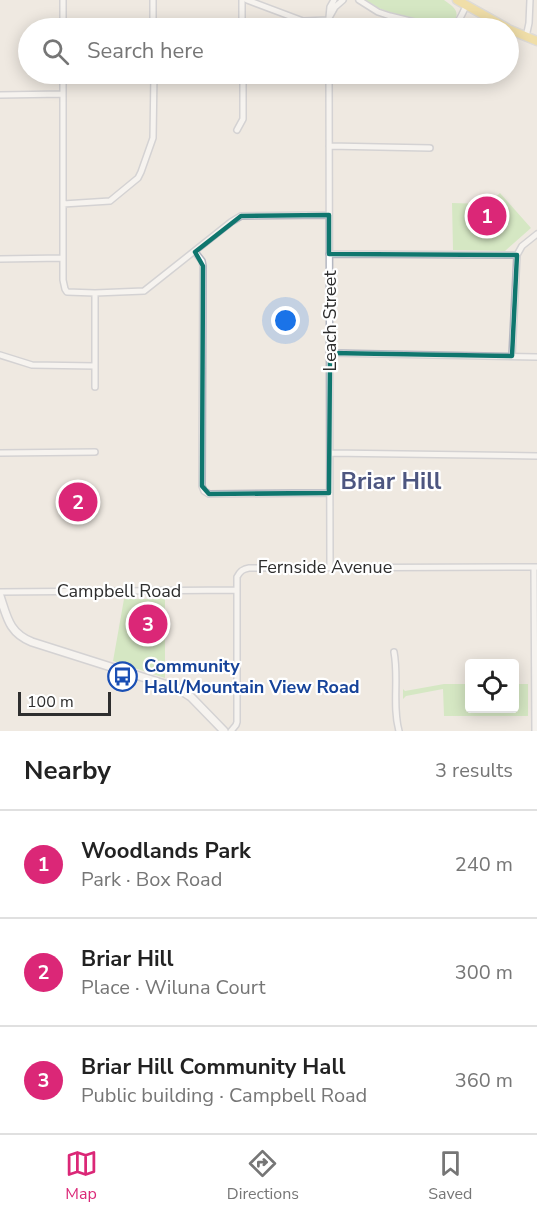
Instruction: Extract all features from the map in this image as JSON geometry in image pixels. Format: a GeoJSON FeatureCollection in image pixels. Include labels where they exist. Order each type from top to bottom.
{"type":"FeatureCollection","features":[{"type":"Feature","properties":{"kind":"main road"},"geometry":{"type":"LineString","coordinates":[[457,0],[488,18]]}},
{"type":"Feature","properties":{"kind":"main road"},"geometry":{"type":"LineString","coordinates":[[519,34],[537,41]]}},
{"type":"Feature","properties":{"kind":"street"},"geometry":{"type":"LineString","coordinates":[[63,0],[63,18]]}},
{"type":"Feature","properties":{"kind":"street"},"geometry":{"type":"LineString","coordinates":[[153,0],[153,18]]}},
{"type":"Feature","properties":{"kind":"street"},"geometry":{"type":"LineString","coordinates":[[242,0],[242,18]]}},
{"type":"Feature","properties":{"kind":"street"},"geometry":{"type":"LineString","coordinates":[[248,0],[295,18]]}},
{"type":"Feature","properties":{"kind":"street"},"geometry":{"type":"LineString","coordinates":[[359,0],[378,12],[398,18]]}},
{"type":"Feature","properties":{"kind":"street"},"geometry":{"type":"LineString","coordinates":[[526,37],[530,0]]}},
{"type":"Feature","properties":{"kind":"street"},"geometry":{"type":"LineString","coordinates":[[330,18],[339,1]]}},
{"type":"Feature","properties":{"kind":"street"},"geometry":{"type":"LineString","coordinates":[[460,18],[466,6]]}},
{"type":"Feature","properties":{"kind":"street"},"geometry":{"type":"LineString","coordinates":[[63,84],[63,285],[67,292],[144,291],[241,216],[329,215]]}},
{"type":"Feature","properties":{"kind":"street"},"geometry":{"type":"LineString","coordinates":[[63,204],[111,201],[138,178],[153,138],[153,84]]}},
{"type":"Feature","properties":{"kind":"street"},"geometry":{"type":"LineString","coordinates":[[237,130],[243,119],[243,84]]}},
{"type":"Feature","properties":{"kind":"street","name":"Leach Street"},"geometry":{"type":"LineString","coordinates":[[329,84],[330,568]]}},
{"type":"Feature","properties":{"kind":"street"},"geometry":{"type":"LineString","coordinates":[[0,95],[63,94]]}},
{"type":"Feature","properties":{"kind":"street"},"geometry":{"type":"LineString","coordinates":[[329,146],[430,148]]}},
{"type":"Feature","properties":{"kind":"street"},"geometry":{"type":"LineString","coordinates":[[512,356],[517,255],[522,246],[537,234]]}},
{"type":"Feature","properties":{"kind":"street"},"geometry":{"type":"LineString","coordinates":[[195,252],[203,266],[202,486],[204,491],[209,494],[329,493]]}},
{"type":"Feature","properties":{"kind":"street"},"geometry":{"type":"LineString","coordinates":[[329,254],[517,255]]}},
{"type":"Feature","properties":{"kind":"street"},"geometry":{"type":"LineString","coordinates":[[0,259],[63,258]]}},
{"type":"Feature","properties":{"kind":"street"},"geometry":{"type":"LineString","coordinates":[[95,293],[95,387]]}},
{"type":"Feature","properties":{"kind":"street"},"geometry":{"type":"LineString","coordinates":[[330,353],[537,357]]}},
{"type":"Feature","properties":{"kind":"street"},"geometry":{"type":"LineString","coordinates":[[0,355],[32,364],[95,366]]}},
{"type":"Feature","properties":{"kind":"street"},"geometry":{"type":"LineString","coordinates":[[0,453],[95,452]]}},
{"type":"Feature","properties":{"kind":"street"},"geometry":{"type":"LineString","coordinates":[[330,453],[537,456]]}},
{"type":"Feature","properties":{"kind":"street"},"geometry":{"type":"LineString","coordinates":[[535,731],[536,567]]}},
{"type":"Feature","properties":{"kind":"street","name":"Fernside Avenue"},"geometry":{"type":"LineString","coordinates":[[231,731],[237,723],[237,577],[240,571],[244,569],[536,567]]}},
{"type":"Feature","properties":{"kind":"street","name":"Campbell Road"},"geometry":{"type":"LineString","coordinates":[[0,594],[237,590]]}},
{"type":"Feature","properties":{"kind":"street"},"geometry":{"type":"LineString","coordinates":[[0,594],[9,622],[22,638],[177,688],[191,697],[224,731]]}},
{"type":"Feature","properties":{"kind":"street"},"geometry":{"type":"LineString","coordinates":[[394,652],[396,721],[399,731]]}},
{"type":"Feature","properties":{"kind":"highlighted area"},"geometry":{"type":"Polygon","coordinates":[[[329,215],[329,254],[517,255],[512,356],[330,353],[329,493],[209,494],[202,486],[203,266],[195,252],[241,216],[329,215]]]}},
{"type":"Feature","properties":{"kind":"green space"},"geometry":{"type":"Polygon","coordinates":[[[365,0],[444,0],[456,10],[456,16],[456,18],[410,18],[375,6],[365,0]]]}},
{"type":"Feature","properties":{"kind":"green space"},"geometry":{"type":"Polygon","coordinates":[[[500,193],[531,228],[505,251],[453,250],[452,203],[488,204],[500,193]]]}},
{"type":"Feature","properties":{"kind":"green space"},"geometry":{"type":"Polygon","coordinates":[[[124,599],[165,599],[165,678],[113,661],[124,599]]]}},
{"type":"Feature","properties":{"kind":"green space"},"geometry":{"type":"Polygon","coordinates":[[[444,684],[465,684],[465,713],[519,713],[519,684],[528,684],[528,716],[444,716],[443,689],[406,696],[403,699],[403,689],[405,691],[444,684]]]}},
{"type":"Feature","properties":{"kind":"place","name":"Woodlands Park"},"geometry":{"type":"Point","coordinates":[487,216]}},
{"type":"Feature","properties":{"kind":"place","name":"Briar Hill"},"geometry":{"type":"Point","coordinates":[78,502]}},
{"type":"Feature","properties":{"kind":"place","name":"Briar Hill Community Hall"},"geometry":{"type":"Point","coordinates":[148,624]}},
{"type":"Feature","properties":{"kind":"place","name":"Community Hall/Mountain View Road"},"geometry":{"type":"Point","coordinates":[123,676]}},
{"type":"Feature","properties":{"kind":"district","name":"Briar Hill"},"geometry":{"type":"Point","coordinates":[391,481]}}]}
